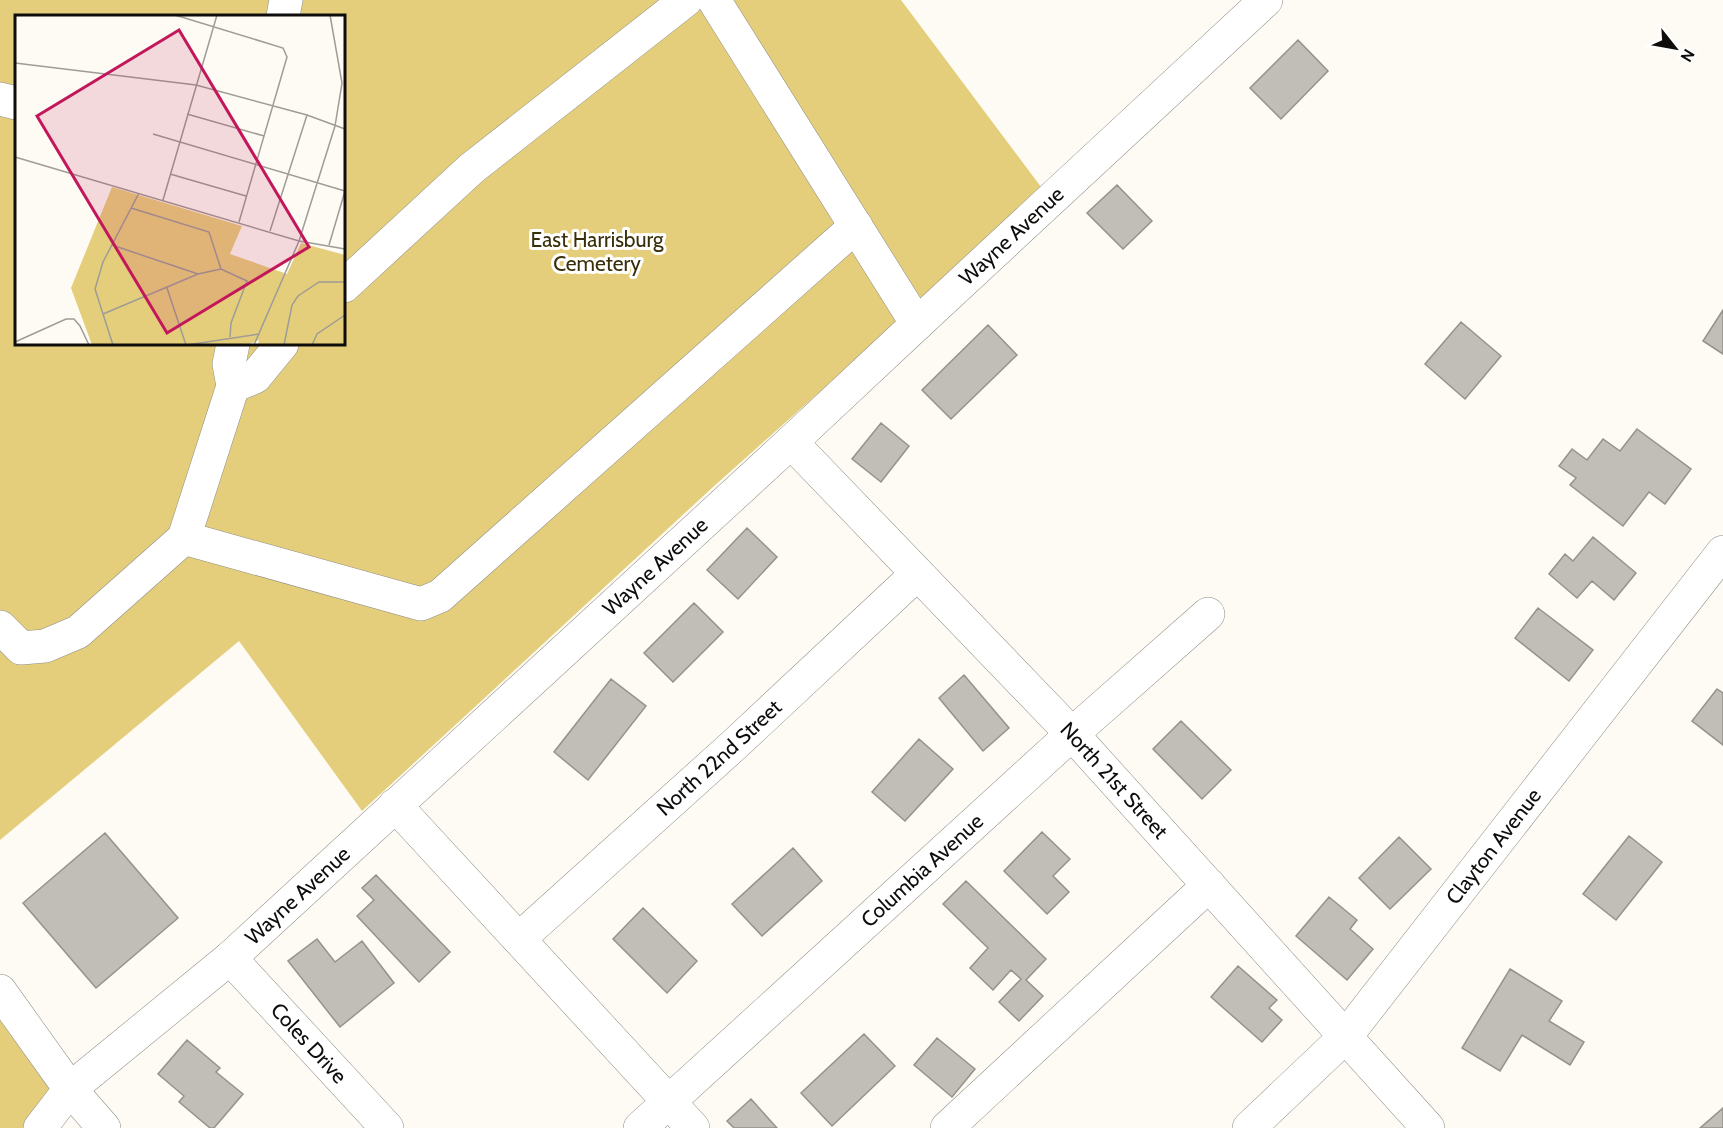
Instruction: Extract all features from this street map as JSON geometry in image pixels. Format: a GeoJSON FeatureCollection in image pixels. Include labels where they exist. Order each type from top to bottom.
{"type":"FeatureCollection","features":[{"type":"Feature","properties":{"kind":"street"},"geometry":{"type":"LineString","coordinates":[[284,15],[286,0]]}},
{"type":"Feature","properties":{"kind":"street"},"geometry":{"type":"LineString","coordinates":[[345,285],[471,168],[686,0]]}},
{"type":"Feature","properties":{"kind":"street"},"geometry":{"type":"LineString","coordinates":[[714,0],[917,324]]}},
{"type":"Feature","properties":{"kind":"street","name":"Wayne Avenue"},"geometry":{"type":"LineString","coordinates":[[40,1128],[70,1089],[230,958],[791,442],[1266,0]]}},
{"type":"Feature","properties":{"kind":"street"},"geometry":{"type":"LineString","coordinates":[[0,99],[15,103]]}},
{"type":"Feature","properties":{"kind":"street"},"geometry":{"type":"LineString","coordinates":[[184,538],[421,604],[440,596],[856,226]]}},
{"type":"Feature","properties":{"kind":"street"},"geometry":{"type":"LineString","coordinates":[[0,627],[21,648],[45,646],[78,632],[184,538],[233,386],[229,364],[232,345]]}},
{"type":"Feature","properties":{"kind":"street"},"geometry":{"type":"LineString","coordinates":[[233,386],[255,377],[281,345]]}},
{"type":"Feature","properties":{"kind":"street","name":"North 21st Street"},"geometry":{"type":"LineString","coordinates":[[791,442],[1072,734],[1428,1128]]}},
{"type":"Feature","properties":{"kind":"street","name":"Clayton Avenue"},"geometry":{"type":"LineString","coordinates":[[1249,1128],[1346,1036],[1723,552]]}},
{"type":"Feature","properties":{"kind":"street","name":"North 22nd Street"},"geometry":{"type":"LineString","coordinates":[[519,939],[734,745],[917,574]]}},
{"type":"Feature","properties":{"kind":"street","name":"Columbia Avenue"},"geometry":{"type":"LineString","coordinates":[[640,1128],[668,1100],[1072,734],[1208,614]]}},
{"type":"Feature","properties":{"kind":"street"},"geometry":{"type":"LineString","coordinates":[[395,805],[693,1128]]}},
{"type":"Feature","properties":{"kind":"street"},"geometry":{"type":"LineString","coordinates":[[947,1128],[1209,885]]}},
{"type":"Feature","properties":{"kind":"street","name":"Coles Drive"},"geometry":{"type":"LineString","coordinates":[[230,958],[387,1128]]}},
{"type":"Feature","properties":{"kind":"street"},"geometry":{"type":"LineString","coordinates":[[0,991],[70,1089],[104,1128]]}},
{"type":"Feature","properties":{"kind":"green space","name":"East Harrisburg Cemetery"},"geometry":{"type":"Polygon","coordinates":[[[0,0],[901,0],[1041,187],[868,349],[713,487],[362,811],[239,641],[0,840],[0,0]]]}},
{"type":"Feature","properties":{"kind":"green space"},"geometry":{"type":"Polygon","coordinates":[[[0,1016],[49,1083],[54,1100],[24,1128],[0,1128],[0,1016]]]}},
{"type":"Feature","properties":{"kind":"building"},"geometry":{"type":"Polygon","coordinates":[[[1298,40],[1328,71],[1281,119],[1250,88],[1298,40]]]}},
{"type":"Feature","properties":{"kind":"building"},"geometry":{"type":"Polygon","coordinates":[[[1117,185],[1152,221],[1123,249],[1087,213],[1117,185]]]}},
{"type":"Feature","properties":{"kind":"building"},"geometry":{"type":"Polygon","coordinates":[[[1723,310],[1723,354],[1703,341],[1723,310]]]}},
{"type":"Feature","properties":{"kind":"building"},"geometry":{"type":"Polygon","coordinates":[[[1461,322],[1501,356],[1465,399],[1425,364],[1461,322]]]}},
{"type":"Feature","properties":{"kind":"building"},"geometry":{"type":"Polygon","coordinates":[[[988,325],[1017,355],[951,419],[922,390],[988,325]]]}},
{"type":"Feature","properties":{"kind":"building"},"geometry":{"type":"Polygon","coordinates":[[[881,423],[909,446],[881,482],[852,459],[881,423]]]}},
{"type":"Feature","properties":{"kind":"building"},"geometry":{"type":"Polygon","coordinates":[[[1637,429],[1691,469],[1665,504],[1649,492],[1623,526],[1570,485],[1576,478],[1559,466],[1572,449],[1587,460],[1603,439],[1620,451],[1637,429]]]}},
{"type":"Feature","properties":{"kind":"building"},"geometry":{"type":"Polygon","coordinates":[[[747,528],[777,557],[738,599],[707,570],[747,528]]]}},
{"type":"Feature","properties":{"kind":"building"},"geometry":{"type":"Polygon","coordinates":[[[1593,537],[1636,573],[1614,600],[1592,581],[1577,598],[1549,574],[1565,554],[1573,561],[1593,537]]]}},
{"type":"Feature","properties":{"kind":"building"},"geometry":{"type":"Polygon","coordinates":[[[694,603],[723,632],[673,682],[644,653],[694,603]]]}},
{"type":"Feature","properties":{"kind":"building"},"geometry":{"type":"Polygon","coordinates":[[[1538,608],[1593,650],[1569,681],[1515,638],[1538,608]]]}},
{"type":"Feature","properties":{"kind":"building"},"geometry":{"type":"Polygon","coordinates":[[[964,675],[1009,728],[983,751],[939,698],[964,675]]]}},
{"type":"Feature","properties":{"kind":"building"},"geometry":{"type":"Polygon","coordinates":[[[611,679],[646,706],[588,780],[554,752],[611,679]]]}},
{"type":"Feature","properties":{"kind":"building"},"geometry":{"type":"Polygon","coordinates":[[[1717,689],[1723,693],[1723,745],[1692,721],[1717,689]]]}},
{"type":"Feature","properties":{"kind":"building"},"geometry":{"type":"Polygon","coordinates":[[[1181,721],[1231,770],[1202,799],[1153,749],[1181,721]]]}},
{"type":"Feature","properties":{"kind":"building"},"geometry":{"type":"Polygon","coordinates":[[[919,739],[953,769],[905,821],[872,792],[919,739]]]}},
{"type":"Feature","properties":{"kind":"building"},"geometry":{"type":"Polygon","coordinates":[[[1042,832],[1070,859],[1053,876],[1069,892],[1047,914],[1004,871],[1042,832]]]}},
{"type":"Feature","properties":{"kind":"building"},"geometry":{"type":"Polygon","coordinates":[[[105,833],[178,918],[96,988],[23,903],[105,833]]]}},
{"type":"Feature","properties":{"kind":"building"},"geometry":{"type":"Polygon","coordinates":[[[1629,836],[1662,862],[1616,920],[1583,894],[1629,836]]]}},
{"type":"Feature","properties":{"kind":"building"},"geometry":{"type":"Polygon","coordinates":[[[1399,837],[1431,869],[1390,909],[1359,878],[1399,837]]]}},
{"type":"Feature","properties":{"kind":"building"},"geometry":{"type":"Polygon","coordinates":[[[793,848],[822,881],[762,936],[732,904],[793,848]]]}},
{"type":"Feature","properties":{"kind":"building"},"geometry":{"type":"Polygon","coordinates":[[[376,875],[450,952],[419,982],[357,916],[374,900],[362,888],[376,875]]]}},
{"type":"Feature","properties":{"kind":"building"},"geometry":{"type":"Polygon","coordinates":[[[966,881],[1046,959],[1026,980],[1043,996],[1019,1021],[999,1002],[1021,979],[1011,970],[993,990],[970,968],[988,948],[943,904],[966,881]]]}},
{"type":"Feature","properties":{"kind":"building"},"geometry":{"type":"Polygon","coordinates":[[[1329,897],[1357,920],[1350,929],[1373,949],[1347,980],[1296,936],[1329,897]]]}},
{"type":"Feature","properties":{"kind":"building"},"geometry":{"type":"Polygon","coordinates":[[[643,908],[697,961],[667,993],[613,939],[643,908]]]}},
{"type":"Feature","properties":{"kind":"building"},"geometry":{"type":"Polygon","coordinates":[[[317,939],[335,962],[362,941],[394,983],[340,1027],[288,961],[317,939]]]}},
{"type":"Feature","properties":{"kind":"building"},"geometry":{"type":"Polygon","coordinates":[[[1238,966],[1277,1000],[1269,1008],[1282,1020],[1262,1042],[1211,997],[1238,966]]]}},
{"type":"Feature","properties":{"kind":"building"},"geometry":{"type":"Polygon","coordinates":[[[1510,969],[1562,1001],[1549,1021],[1584,1042],[1570,1065],[1522,1035],[1500,1071],[1462,1048],[1510,969]]]}},
{"type":"Feature","properties":{"kind":"building"},"geometry":{"type":"Polygon","coordinates":[[[864,1034],[895,1066],[832,1126],[801,1093],[864,1034]]]}},
{"type":"Feature","properties":{"kind":"building"},"geometry":{"type":"Polygon","coordinates":[[[937,1038],[975,1069],[952,1097],[914,1065],[937,1038]]]}},
{"type":"Feature","properties":{"kind":"building"},"geometry":{"type":"Polygon","coordinates":[[[187,1040],[220,1068],[216,1072],[243,1094],[214,1128],[210,1128],[179,1102],[184,1096],[158,1074],[187,1040]]]}},
{"type":"Feature","properties":{"kind":"building"},"geometry":{"type":"Polygon","coordinates":[[[751,1099],[777,1128],[734,1128],[727,1121],[751,1099]]]}},
{"type":"Feature","properties":{"kind":"building"},"geometry":{"type":"Polygon","coordinates":[[[1723,1108],[1723,1128],[1700,1128],[1723,1108]]]}}]}
